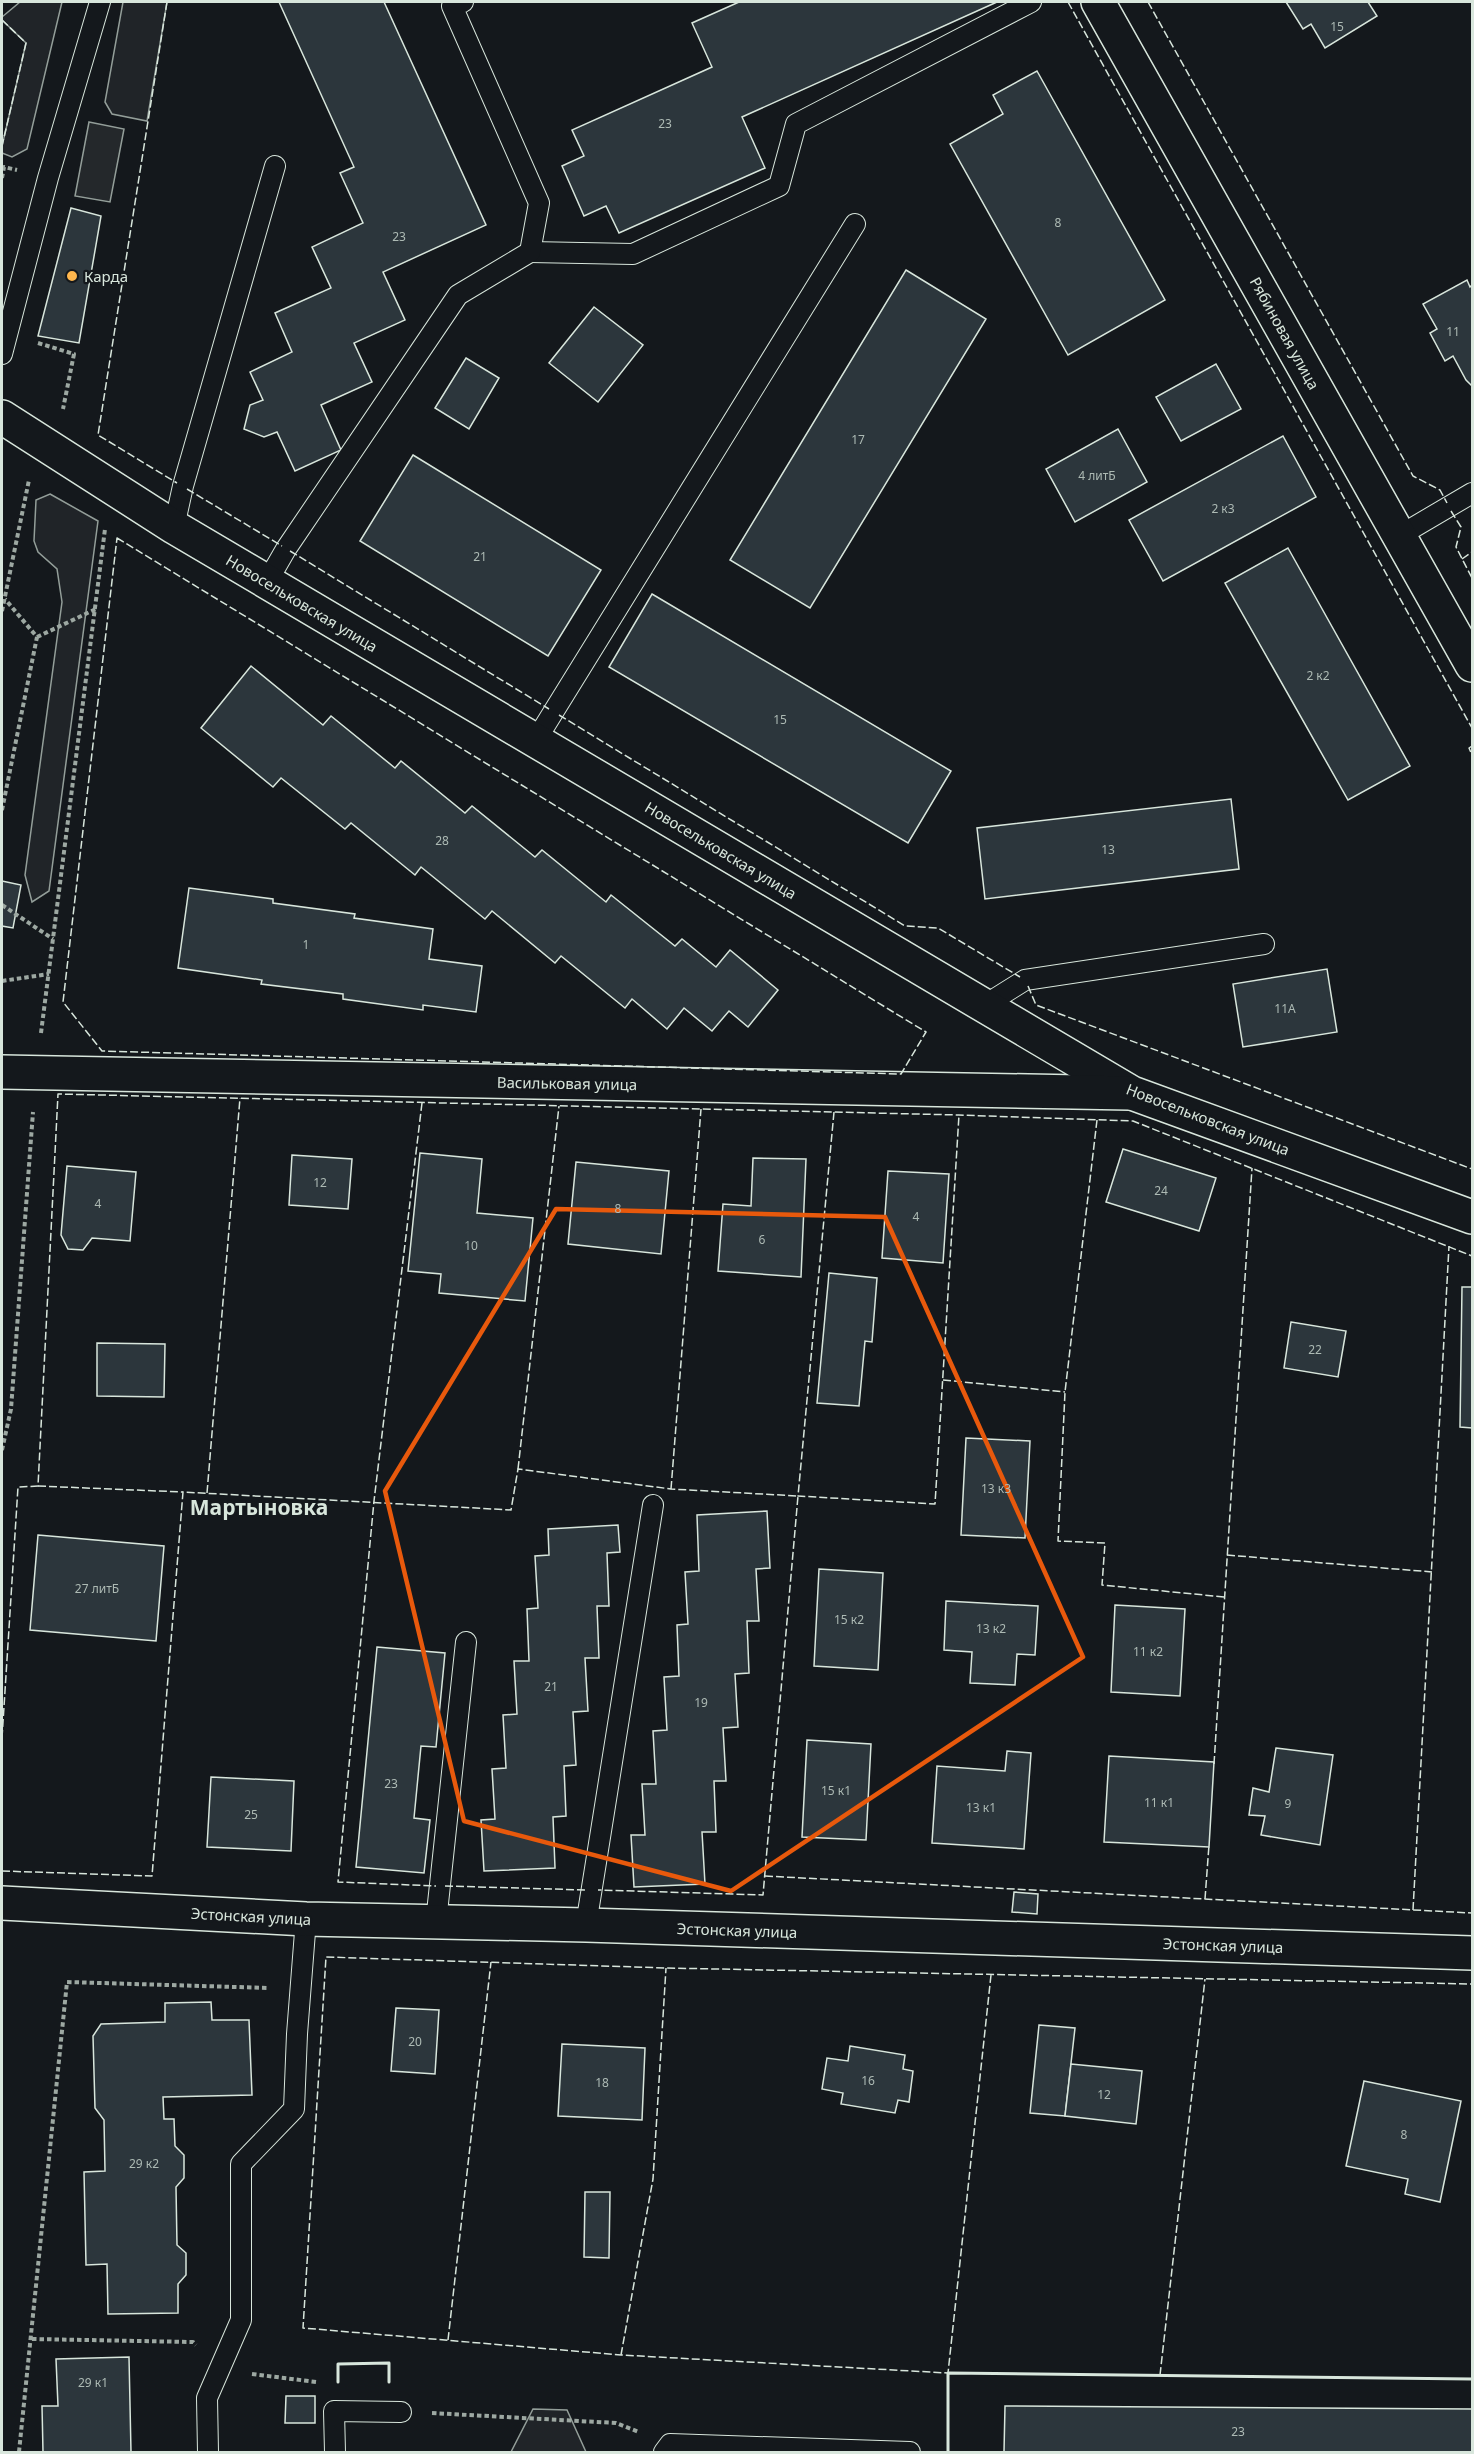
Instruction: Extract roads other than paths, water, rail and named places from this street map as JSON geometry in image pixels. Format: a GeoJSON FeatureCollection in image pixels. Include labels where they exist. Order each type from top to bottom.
{"type":"FeatureCollection","features":[{"type":"Feature","properties":{"kind":"street","name":"Рябиновая улица"},"geometry":{"type":"LineString","coordinates":[[1098,2],[1473,666]]}},
{"type":"Feature","properties":{"kind":"street","name":"Новосельковская улица"},"geometry":{"type":"LineString","coordinates":[[2,417],[174,527],[1132,1093],[1473,1217]]}},
{"type":"Feature","properties":{"kind":"street","name":"Васильковая улица"},"geometry":{"type":"LineString","coordinates":[[2,1072],[1132,1093]]}},
{"type":"Feature","properties":{"kind":"street","name":"Эстонская улица"},"geometry":{"type":"LineString","coordinates":[[2,1903],[306,1919],[586,1925],[1473,1953]]}},
{"type":"Feature","properties":{"kind":"lane"},"geometry":{"type":"LineString","coordinates":[[2,354],[48,178],[100,2]]}},
{"type":"Feature","properties":{"kind":"lane"},"geometry":{"type":"LineString","coordinates":[[463,2],[452,6],[539,203],[530,252]]}},
{"type":"Feature","properties":{"kind":"lane"},"geometry":{"type":"LineString","coordinates":[[267,582],[286,549],[458,295],[530,252],[633,254],[779,186],[796,124],[1030,2]]}},
{"type":"Feature","properties":{"kind":"lane"},"geometry":{"type":"LineString","coordinates":[[174,527],[183,486],[275,166]]}},
{"type":"Feature","properties":{"kind":"lane"},"geometry":{"type":"LineString","coordinates":[[536,740],[855,224]]}},
{"type":"Feature","properties":{"kind":"lane"},"geometry":{"type":"LineString","coordinates":[[1399,536],[1473,493]]}},
{"type":"Feature","properties":{"kind":"lane"},"geometry":{"type":"LineString","coordinates":[[985,1005],[1025,980],[1264,944]]}},
{"type":"Feature","properties":{"kind":"lane"},"geometry":{"type":"LineString","coordinates":[[586,1925],[652,1505]]}},
{"type":"Feature","properties":{"kind":"lane"},"geometry":{"type":"LineString","coordinates":[[436,1922],[466,1642]]}},
{"type":"Feature","properties":{"kind":"lane"},"geometry":{"type":"LineString","coordinates":[[208,2452],[207,2398],[241,2320],[241,2164],[294,2109],[306,1919]]}},
{"type":"Feature","properties":{"kind":"lane"},"geometry":{"type":"LineString","coordinates":[[335,2452],[334,2411],[401,2412]]}},
{"type":"Feature","properties":{"kind":"lane"},"geometry":{"type":"LineString","coordinates":[[667,2448],[910,2452]]}},
{"type":"Feature","properties":{"kind":"place","name":"Карда"},"geometry":{"type":"Point","coordinates":[72,276]}},
{"type":"Feature","properties":{"kind":"district","name":"Мартыновка"},"geometry":{"type":"Point","coordinates":[259,1507]}}]}
